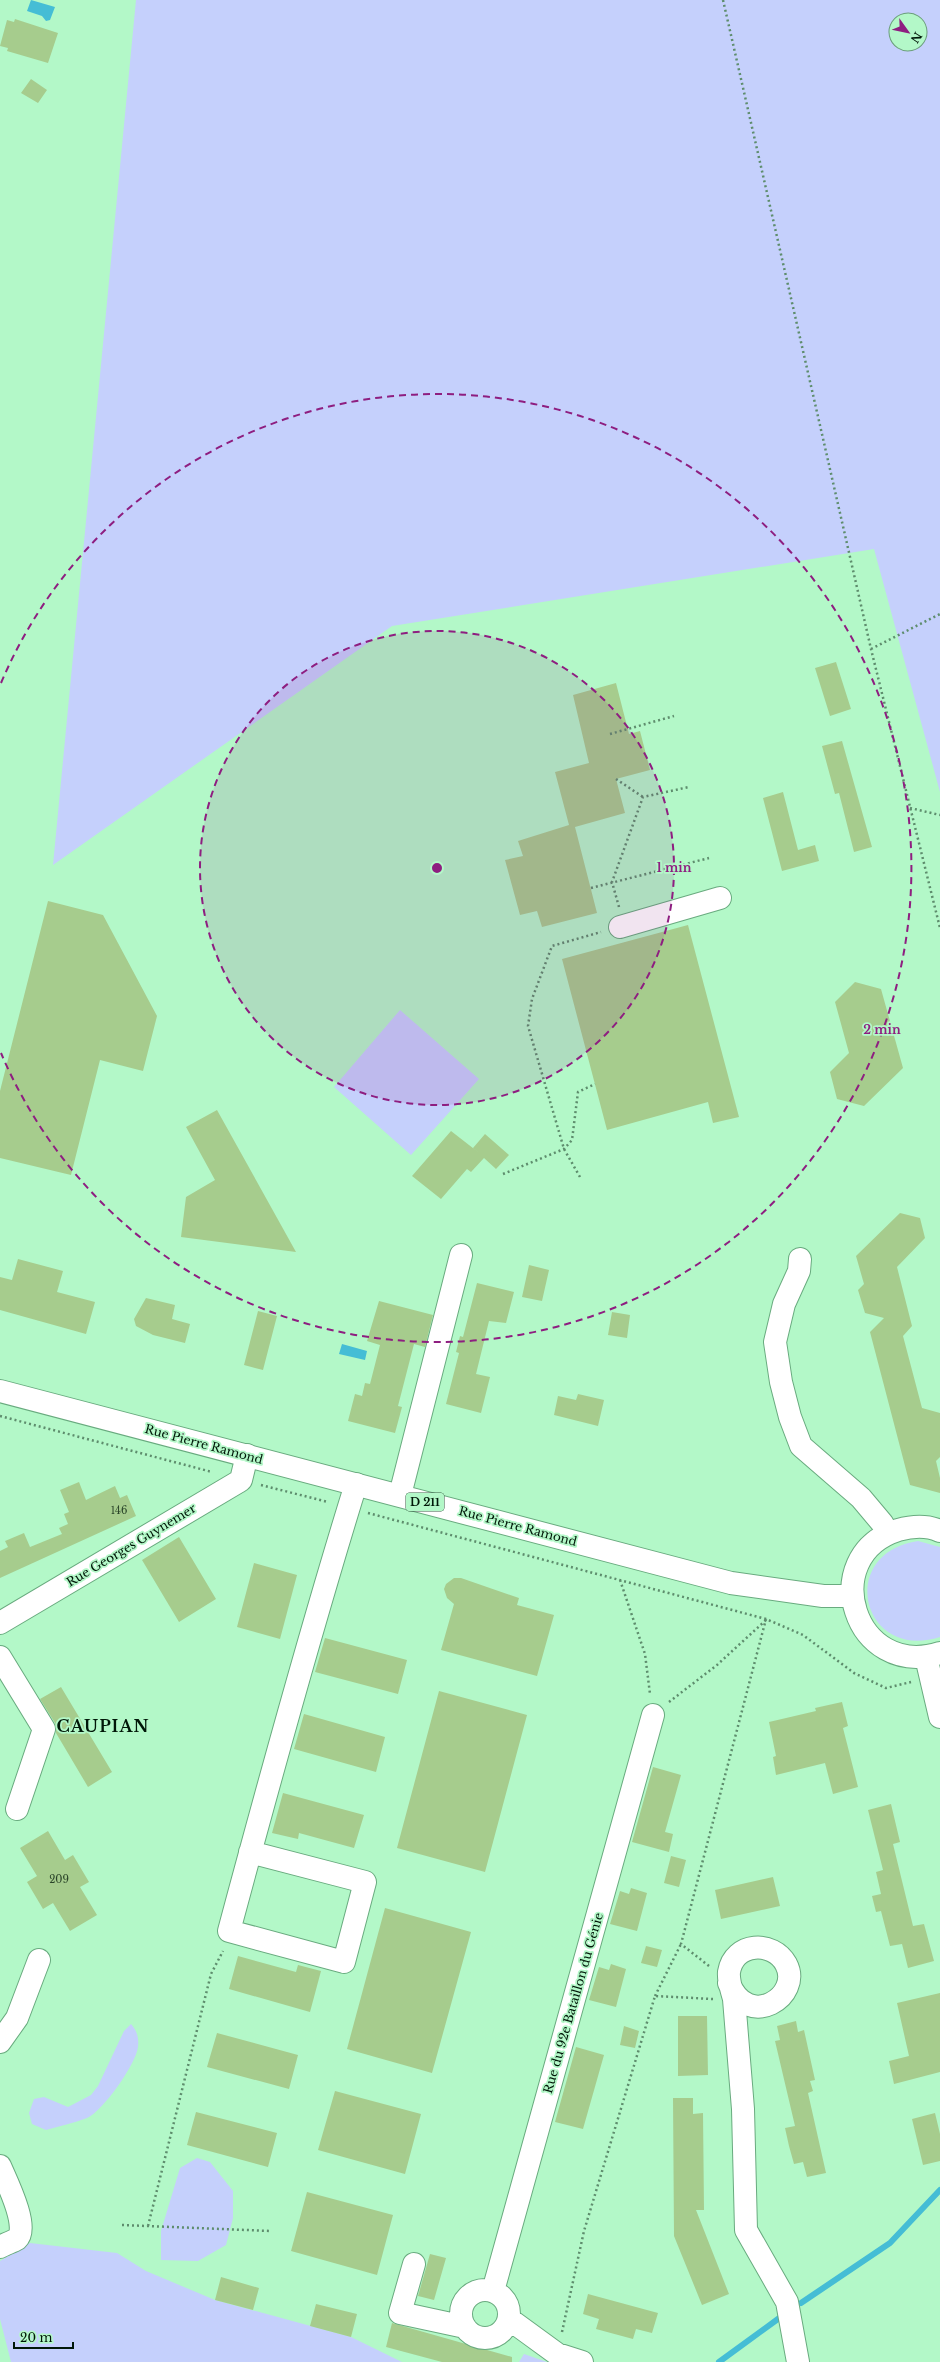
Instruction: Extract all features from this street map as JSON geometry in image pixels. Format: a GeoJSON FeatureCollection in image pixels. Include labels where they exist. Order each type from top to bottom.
{"type":"FeatureCollection","features":[{"type":"Feature","properties":{"kind":"street"},"geometry":{"type":"LineString","coordinates":[[622,927],[720,898]]}},
{"type":"Feature","properties":{"kind":"street"},"geometry":{"type":"LineString","coordinates":[[400,1495],[461,1255]]}},
{"type":"Feature","properties":{"kind":"street"},"geometry":{"type":"LineString","coordinates":[[800,1259],[799,1271],[784,1304],[775,1342],[781,1382],[790,1417],[801,1446],[861,1498],[882,1522],[888,1533]]}},
{"type":"Feature","properties":{"kind":"street","name":"Rue Pierre Ramond"},"geometry":{"type":"LineString","coordinates":[[0,1391],[732,1583],[823,1596],[852,1596]]}},
{"type":"Feature","properties":{"kind":"street"},"geometry":{"type":"LineString","coordinates":[[241,1480],[247,1455]]}},
{"type":"Feature","properties":{"kind":"street","name":"Rue Georges Guynemer"},"geometry":{"type":"LineString","coordinates":[[0,1623],[241,1480]]}},
{"type":"Feature","properties":{"kind":"street"},"geometry":{"type":"LineString","coordinates":[[250,1852],[366,1882],[344,1962],[229,1931],[250,1852],[314,1621],[356,1484]]}},
{"type":"Feature","properties":{"kind":"street"},"geometry":{"type":"LineString","coordinates":[[940,1531],[932,1528],[909,1526],[888,1533],[872,1544],[861,1560],[854,1577],[852,1596],[857,1617],[868,1635],[885,1649],[905,1656],[933,1655],[931,1678],[940,1718]]}},
{"type":"Feature","properties":{"kind":"street"},"geometry":{"type":"LineString","coordinates":[[0,1657],[44,1729],[17,1808]]}},
{"type":"Feature","properties":{"kind":"street","name":"Rue du 92e Bataillon du Génie"},"geometry":{"type":"LineString","coordinates":[[493,2291],[653,1715]]}},
{"type":"Feature","properties":{"kind":"street"},"geometry":{"type":"LineString","coordinates":[[0,2042],[17,2018],[39,1960]]}},
{"type":"Feature","properties":{"kind":"street"},"geometry":{"type":"LineString","coordinates":[[732,1991],[743,2109],[746,2230],[787,2302],[798,2362]]}},
{"type":"Feature","properties":{"kind":"street"},"geometry":{"type":"LineString","coordinates":[[0,2166],[18,2210],[22,2230],[18,2238],[0,2247]]}},
{"type":"Feature","properties":{"kind":"street"},"geometry":{"type":"LineString","coordinates":[[414,2264],[400,2313],[465,2327],[477,2336],[490,2337],[498,2334],[505,2327],[509,2319],[506,2302],[500,2295],[493,2291],[481,2290],[473,2293],[465,2301],[462,2314],[465,2327]]}},
{"type":"Feature","properties":{"kind":"street"},"geometry":{"type":"LineString","coordinates":[[509,2319],[558,2354],[582,2362]]}},
{"type":"Feature","properties":{"kind":"path"},"geometry":{"type":"LineString","coordinates":[[723,0],[871,649],[940,928]]}},
{"type":"Feature","properties":{"kind":"path"},"geometry":{"type":"LineString","coordinates":[[871,649],[940,614]]}},
{"type":"Feature","properties":{"kind":"path"},"geometry":{"type":"LineString","coordinates":[[610,734],[674,716]]}},
{"type":"Feature","properties":{"kind":"path"},"geometry":{"type":"LineString","coordinates":[[616,779],[643,797],[689,787]]}},
{"type":"Feature","properties":{"kind":"path"},"geometry":{"type":"LineString","coordinates":[[580,1177],[564,1149],[528,1026],[532,999],[552,946],[622,927],[612,882],[643,797]]}},
{"type":"Feature","properties":{"kind":"path"},"geometry":{"type":"LineString","coordinates":[[910,808],[940,815]]}},
{"type":"Feature","properties":{"kind":"path"},"geometry":{"type":"LineString","coordinates":[[590,888],[709,858]]}},
{"type":"Feature","properties":{"kind":"path"},"geometry":{"type":"LineString","coordinates":[[503,1174],[564,1149],[572,1140],[578,1092],[595,1084]]}},
{"type":"Feature","properties":{"kind":"path"},"geometry":{"type":"LineString","coordinates":[[0,1416],[620,1579],[766,1619],[803,1635],[854,1673],[886,1688],[931,1678]]}},
{"type":"Feature","properties":{"kind":"path"},"geometry":{"type":"LineString","coordinates":[[620,1579],[645,1654],[653,1715]]}},
{"type":"Feature","properties":{"kind":"path"},"geometry":{"type":"LineString","coordinates":[[653,1715],[717,1665],[766,1619]]}},
{"type":"Feature","properties":{"kind":"path"},"geometry":{"type":"LineString","coordinates":[[558,2354],[584,2231],[655,1996],[681,1944],[766,1619]]}},
{"type":"Feature","properties":{"kind":"path"},"geometry":{"type":"LineString","coordinates":[[148,2226],[212,1974],[222,1954],[229,1931]]}},
{"type":"Feature","properties":{"kind":"path"},"geometry":{"type":"LineString","coordinates":[[681,1944],[732,1991]]}},
{"type":"Feature","properties":{"kind":"path"},"geometry":{"type":"LineString","coordinates":[[655,1996],[732,1991]]}},
{"type":"Feature","properties":{"kind":"path"},"geometry":{"type":"LineString","coordinates":[[122,2225],[271,2231]]}},
{"type":"Feature","properties":{"kind":"shaded area"},"geometry":{"type":"Polygon","coordinates":[[[31,0],[55,7],[50,20],[46,21],[42,16],[27,11],[31,0]]]}},
{"type":"Feature","properties":{"kind":"shaded area"},"geometry":{"type":"Polygon","coordinates":[[[136,0],[940,0],[940,792],[874,549],[392,626],[53,865],[136,0]]]}},
{"type":"Feature","properties":{"kind":"shaded area"},"geometry":{"type":"Polygon","coordinates":[[[400,1010],[479,1079],[411,1155],[334,1087],[400,1010]]]}},
{"type":"Feature","properties":{"kind":"shaded area"},"geometry":{"type":"Polygon","coordinates":[[[342,1344],[367,1351],[365,1360],[339,1354],[342,1344]]]}},
{"type":"Feature","properties":{"kind":"shaded area"},"geometry":{"type":"Polygon","coordinates":[[[918,1541],[940,1547],[940,1637],[913,1641],[892,1634],[877,1621],[869,1603],[868,1583],[876,1565],[892,1550],[918,1541]]]}},
{"type":"Feature","properties":{"kind":"shaded area"},"geometry":{"type":"Polygon","coordinates":[[[131,2024],[138,2037],[136,2055],[118,2086],[94,2114],[87,2118],[46,2130],[32,2124],[29,2113],[34,2099],[44,2097],[68,2107],[91,2095],[98,2086],[124,2031],[131,2024]]]}},
{"type":"Feature","properties":{"kind":"shaded area"},"geometry":{"type":"Polygon","coordinates":[[[197,2158],[210,2162],[233,2191],[233,2218],[226,2245],[198,2261],[161,2260],[161,2231],[180,2168],[197,2158]]]}},
{"type":"Feature","properties":{"kind":"shaded area"},"geometry":{"type":"Polygon","coordinates":[[[30,2243],[117,2253],[146,2271],[215,2300],[351,2337],[402,2362],[11,2362],[0,2319],[0,2261],[30,2243]]]}},
{"type":"Feature","properties":{"kind":"shaded area"},"geometry":{"type":"Polygon","coordinates":[[[524,2354],[547,2362],[519,2362],[524,2354]]]}},
{"type":"Feature","properties":{"kind":"building"},"geometry":{"type":"Polygon","coordinates":[[[15,19],[58,33],[48,63],[7,51],[8,48],[0,46],[7,20],[14,22],[15,19]]]}},
{"type":"Feature","properties":{"kind":"building"},"geometry":{"type":"Polygon","coordinates":[[[31,79],[47,90],[38,103],[21,93],[31,79]]]}},
{"type":"Feature","properties":{"kind":"building"},"geometry":{"type":"Polygon","coordinates":[[[836,662],[851,709],[830,716],[815,668],[836,662]]]}},
{"type":"Feature","properties":{"kind":"building"},"geometry":{"type":"Polygon","coordinates":[[[616,683],[629,734],[640,731],[650,770],[616,779],[625,813],[575,827],[597,913],[542,927],[537,911],[520,915],[505,860],[523,856],[518,841],[569,825],[555,772],[589,763],[573,695],[616,683]]]}},
{"type":"Feature","properties":{"kind":"building"},"geometry":{"type":"Polygon","coordinates":[[[842,741],[872,847],[854,852],[839,793],[835,794],[822,746],[842,741]]]}},
{"type":"Feature","properties":{"kind":"building"},"geometry":{"type":"Polygon","coordinates":[[[783,792],[798,850],[815,845],[819,861],[782,871],[763,798],[783,792]]]}},
{"type":"Feature","properties":{"kind":"building"},"geometry":{"type":"Polygon","coordinates":[[[48,901],[103,915],[157,1016],[143,1071],[100,1060],[71,1175],[0,1158],[0,1091],[48,901]]]}},
{"type":"Feature","properties":{"kind":"building"},"geometry":{"type":"Polygon","coordinates":[[[688,925],[739,1117],[713,1123],[708,1102],[607,1130],[562,959],[688,925]]]}},
{"type":"Feature","properties":{"kind":"building"},"geometry":{"type":"Polygon","coordinates":[[[855,982],[881,989],[903,1068],[864,1106],[837,1099],[830,1072],[849,1053],[835,1002],[855,982]]]}},
{"type":"Feature","properties":{"kind":"building"},"geometry":{"type":"Polygon","coordinates":[[[217,1110],[296,1252],[181,1237],[186,1197],[215,1180],[186,1127],[217,1110]]]}},
{"type":"Feature","properties":{"kind":"building"},"geometry":{"type":"Polygon","coordinates":[[[451,1131],[478,1152],[473,1148],[485,1134],[509,1155],[496,1169],[484,1158],[471,1172],[467,1169],[441,1199],[412,1176],[451,1131]]]}},
{"type":"Feature","properties":{"kind":"building"},"geometry":{"type":"Polygon","coordinates":[[[900,1213],[920,1218],[925,1238],[897,1267],[912,1326],[903,1336],[922,1408],[940,1413],[940,1457],[936,1461],[940,1478],[940,1493],[910,1485],[870,1332],[884,1318],[865,1313],[858,1290],[864,1284],[856,1256],[900,1213]]]}},
{"type":"Feature","properties":{"kind":"building"},"geometry":{"type":"Polygon","coordinates":[[[18,1259],[63,1271],[57,1292],[95,1302],[86,1334],[0,1310],[0,1277],[12,1280],[18,1259]]]}},
{"type":"Feature","properties":{"kind":"building"},"geometry":{"type":"Polygon","coordinates":[[[529,1265],[549,1270],[542,1301],[522,1297],[529,1265]]]}},
{"type":"Feature","properties":{"kind":"building"},"geometry":{"type":"Polygon","coordinates":[[[477,1283],[514,1292],[506,1323],[489,1321],[476,1374],[490,1377],[481,1413],[446,1404],[459,1353],[456,1352],[460,1336],[463,1337],[477,1283]]]}},
{"type":"Feature","properties":{"kind":"building"},"geometry":{"type":"Polygon","coordinates":[[[146,1298],[175,1305],[172,1319],[190,1324],[185,1343],[153,1335],[136,1326],[134,1319],[146,1298]]]}},
{"type":"Feature","properties":{"kind":"building"},"geometry":{"type":"Polygon","coordinates":[[[379,1301],[433,1315],[425,1347],[414,1344],[398,1406],[402,1407],[395,1433],[348,1421],[355,1394],[362,1396],[365,1383],[370,1384],[380,1345],[367,1341],[379,1301]]]}},
{"type":"Feature","properties":{"kind":"building"},"geometry":{"type":"Polygon","coordinates":[[[258,1311],[277,1316],[263,1370],[244,1365],[258,1311]]]}},
{"type":"Feature","properties":{"kind":"building"},"geometry":{"type":"Polygon","coordinates":[[[612,1312],[630,1315],[627,1338],[608,1335],[612,1312]]]}},
{"type":"Feature","properties":{"kind":"building"},"geometry":{"type":"Polygon","coordinates":[[[578,1394],[604,1400],[598,1426],[554,1415],[558,1396],[576,1400],[578,1394]]]}},
{"type":"Feature","properties":{"kind":"building"},"geometry":{"type":"Polygon","coordinates":[[[79,1482],[86,1500],[115,1486],[120,1498],[127,1495],[136,1516],[0,1578],[0,1551],[8,1547],[5,1541],[24,1533],[30,1547],[62,1534],[59,1528],[68,1524],[64,1514],[69,1512],[60,1490],[79,1482]]]}},
{"type":"Feature","properties":{"kind":"building"},"geometry":{"type":"Polygon","coordinates":[[[179,1537],[216,1599],[179,1622],[142,1560],[179,1537]]]}},
{"type":"Feature","properties":{"kind":"building"},"geometry":{"type":"Polygon","coordinates":[[[254,1563],[297,1575],[280,1639],[237,1627],[254,1563]]]}},
{"type":"Feature","properties":{"kind":"building"},"geometry":{"type":"Polygon","coordinates":[[[454,1578],[461,1578],[519,1598],[517,1605],[554,1615],[537,1676],[441,1650],[454,1604],[447,1598],[444,1589],[446,1584],[454,1578]]]}},
{"type":"Feature","properties":{"kind":"building"},"geometry":{"type":"Polygon","coordinates":[[[325,1638],[407,1660],[398,1694],[315,1672],[325,1638]]]}},
{"type":"Feature","properties":{"kind":"building"},"geometry":{"type":"Polygon","coordinates":[[[61,1687],[112,1772],[88,1787],[56,1733],[55,1723],[40,1699],[61,1687]]]}},
{"type":"Feature","properties":{"kind":"building"},"geometry":{"type":"Polygon","coordinates":[[[439,1691],[527,1715],[485,1872],[397,1848],[439,1691]]]}},
{"type":"Feature","properties":{"kind":"building"},"geometry":{"type":"Polygon","coordinates":[[[842,1702],[848,1726],[843,1728],[858,1787],[833,1794],[825,1763],[776,1775],[773,1757],[776,1756],[769,1722],[816,1711],[815,1708],[842,1702]]]}},
{"type":"Feature","properties":{"kind":"building"},"geometry":{"type":"Polygon","coordinates":[[[304,1714],[385,1737],[376,1772],[294,1749],[304,1714]]]}},
{"type":"Feature","properties":{"kind":"building"},"geometry":{"type":"Polygon","coordinates":[[[653,1767],[681,1775],[665,1832],[673,1834],[669,1852],[632,1842],[653,1767]]]}},
{"type":"Feature","properties":{"kind":"building"},"geometry":{"type":"Polygon","coordinates":[[[283,1793],[364,1815],[354,1848],[299,1833],[298,1839],[272,1833],[283,1793]]]}},
{"type":"Feature","properties":{"kind":"building"},"geometry":{"type":"Polygon","coordinates":[[[891,1804],[900,1842],[893,1844],[913,1926],[924,1924],[934,1961],[908,1968],[902,1944],[890,1946],[881,1911],[876,1912],[872,1896],[881,1894],[876,1872],[883,1870],[868,1810],[891,1804]]]}},
{"type":"Feature","properties":{"kind":"building"},"geometry":{"type":"Polygon","coordinates":[[[48,1831],[65,1860],[73,1855],[89,1882],[80,1887],[97,1915],[70,1931],[53,1903],[43,1909],[27,1882],[37,1876],[20,1848],[48,1831]]]}},
{"type":"Feature","properties":{"kind":"building"},"geometry":{"type":"Polygon","coordinates":[[[671,1856],[686,1860],[679,1887],[664,1883],[671,1856]]]}},
{"type":"Feature","properties":{"kind":"building"},"geometry":{"type":"Polygon","coordinates":[[[773,1877],[780,1906],[721,1919],[715,1890],[773,1877]]]}},
{"type":"Feature","properties":{"kind":"building"},"geometry":{"type":"Polygon","coordinates":[[[631,1888],[647,1893],[637,1931],[610,1924],[620,1891],[629,1894],[631,1888]]]}},
{"type":"Feature","properties":{"kind":"building"},"geometry":{"type":"Polygon","coordinates":[[[385,1908],[471,1932],[432,2073],[347,2049],[385,1908]]]}},
{"type":"Feature","properties":{"kind":"building"},"geometry":{"type":"Polygon","coordinates":[[[646,1946],[662,1950],[657,1967],[641,1963],[646,1946]]]}},
{"type":"Feature","properties":{"kind":"building"},"geometry":{"type":"Polygon","coordinates":[[[238,1956],[296,1972],[298,1965],[321,1971],[310,2012],[229,1989],[238,1956]]]}},
{"type":"Feature","properties":{"kind":"building"},"geometry":{"type":"Polygon","coordinates":[[[611,1964],[626,1969],[616,2007],[589,2000],[599,1967],[609,1970],[611,1964]]]}},
{"type":"Feature","properties":{"kind":"building"},"geometry":{"type":"Polygon","coordinates":[[[940,1993],[940,2072],[894,2084],[889,2061],[909,2056],[897,2003],[940,1993]]]}},
{"type":"Feature","properties":{"kind":"building"},"geometry":{"type":"Polygon","coordinates":[[[678,2016],[707,2016],[708,2075],[678,2076],[678,2016]]]}},
{"type":"Feature","properties":{"kind":"building"},"geometry":{"type":"Polygon","coordinates":[[[796,2021],[798,2032],[804,2030],[815,2080],[810,2081],[813,2091],[808,2093],[826,2173],[807,2177],[803,2162],[794,2164],[789,2146],[785,2128],[795,2126],[775,2041],[780,2040],[777,2026],[796,2021]]]}},
{"type":"Feature","properties":{"kind":"building"},"geometry":{"type":"Polygon","coordinates":[[[624,2026],[639,2031],[635,2048],[620,2045],[624,2026]]]}},
{"type":"Feature","properties":{"kind":"building"},"geometry":{"type":"Polygon","coordinates":[[[217,2033],[298,2055],[289,2089],[207,2067],[217,2033]]]}},
{"type":"Feature","properties":{"kind":"building"},"geometry":{"type":"Polygon","coordinates":[[[576,2047],[604,2055],[583,2129],[555,2122],[576,2047]]]}},
{"type":"Feature","properties":{"kind":"building"},"geometry":{"type":"Polygon","coordinates":[[[335,2091],[421,2114],[405,2174],[318,2150],[335,2091]]]}},
{"type":"Feature","properties":{"kind":"building"},"geometry":{"type":"Polygon","coordinates":[[[673,2098],[693,2098],[693,2114],[703,2113],[704,2210],[696,2210],[729,2294],[702,2305],[674,2236],[673,2098]]]}},
{"type":"Feature","properties":{"kind":"building"},"geometry":{"type":"Polygon","coordinates":[[[196,2112],[277,2133],[268,2167],[187,2145],[196,2112]]]}},
{"type":"Feature","properties":{"kind":"building"},"geometry":{"type":"Polygon","coordinates":[[[935,2113],[940,2134],[940,2161],[923,2165],[912,2119],[935,2113]]]}},
{"type":"Feature","properties":{"kind":"building"},"geometry":{"type":"Polygon","coordinates":[[[307,2192],[393,2215],[377,2275],[291,2251],[307,2192]]]}},
{"type":"Feature","properties":{"kind":"building"},"geometry":{"type":"Polygon","coordinates":[[[430,2254],[446,2258],[434,2300],[418,2296],[430,2254]]]}},
{"type":"Feature","properties":{"kind":"building"},"geometry":{"type":"Polygon","coordinates":[[[221,2277],[259,2288],[253,2310],[215,2300],[221,2277]]]}},
{"type":"Feature","properties":{"kind":"building"},"geometry":{"type":"Polygon","coordinates":[[[588,2294],[658,2313],[652,2333],[636,2329],[633,2339],[596,2329],[599,2319],[583,2314],[588,2294]]]}},
{"type":"Feature","properties":{"kind":"building"},"geometry":{"type":"Polygon","coordinates":[[[316,2304],[357,2314],[351,2337],[310,2326],[316,2304]]]}},
{"type":"Feature","properties":{"kind":"building"},"geometry":{"type":"Polygon","coordinates":[[[392,2323],[512,2357],[512,2362],[442,2362],[386,2347],[392,2323]]]}},
{"type":"Feature","properties":{"kind":"waterway"},"geometry":{"type":"LineString","coordinates":[[801,2303],[890,2243],[940,2190]]}},
{"type":"Feature","properties":{"kind":"waterway"},"geometry":{"type":"LineString","coordinates":[[719,2362],[782,2316]]}},
{"type":"Feature","properties":{"kind":"district","name":"CAUPIAN"},"geometry":{"type":"Point","coordinates":[103,1726]}}]}
